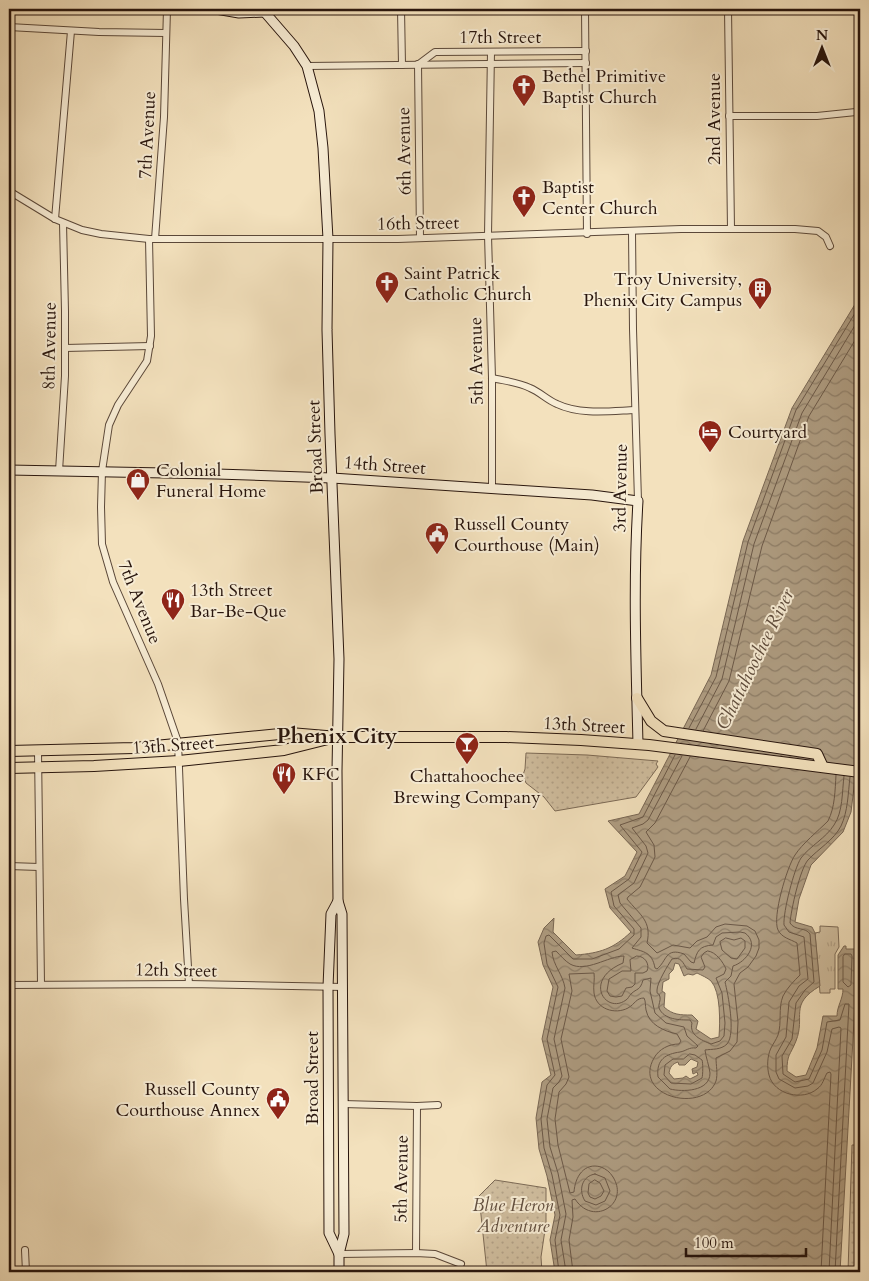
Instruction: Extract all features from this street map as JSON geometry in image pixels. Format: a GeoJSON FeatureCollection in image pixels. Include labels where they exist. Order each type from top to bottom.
{"type":"FeatureCollection","features":[{"type":"Feature","properties":{"kind":"main road"},"geometry":{"type":"LineString","coordinates":[[216,9],[239,13],[264,11]]}},
{"type":"Feature","properties":{"kind":"main road","name":"Broad Street"},"geometry":{"type":"LineString","coordinates":[[264,11],[294,46],[307,66],[322,129],[328,239],[327,330],[339,659],[338,901],[342,914],[344,1234],[339,1254],[339,1272]]}},
{"type":"Feature","properties":{"kind":"main road","name":"14th Street"},"geometry":{"type":"LineString","coordinates":[[9,470],[332,478],[592,496],[638,501]]}},
{"type":"Feature","properties":{"kind":"main road","name":"3rd Avenue"},"geometry":{"type":"LineString","coordinates":[[638,501],[635,546],[635,645],[637,698],[643,744]]}},
{"type":"Feature","properties":{"kind":"main road"},"geometry":{"type":"LineString","coordinates":[[637,698],[651,721],[664,732],[817,754],[823,767]]}},
{"type":"Feature","properties":{"kind":"main road","name":"13th Street"},"geometry":{"type":"LineString","coordinates":[[9,751],[134,748],[178,742],[290,733],[338,737],[506,738],[643,744],[860,772]]}},
{"type":"Feature","properties":{"kind":"main road","name":"13th Street"},"geometry":{"type":"LineString","coordinates":[[9,768],[179,761],[284,750],[338,737]]}},
{"type":"Feature","properties":{"kind":"main road","name":"Broad Street"},"geometry":{"type":"LineString","coordinates":[[338,901],[331,914],[328,987],[329,1234],[339,1254]]}},
{"type":"Feature","properties":{"kind":"street"},"geometry":{"type":"LineString","coordinates":[[9,27],[71,31],[166,33],[167,9]]}},
{"type":"Feature","properties":{"kind":"street"},"geometry":{"type":"LineString","coordinates":[[401,9],[402,64]]}},
{"type":"Feature","properties":{"kind":"street"},"geometry":{"type":"LineString","coordinates":[[585,9],[587,234]]}},
{"type":"Feature","properties":{"kind":"street","name":"2nd Avenue"},"geometry":{"type":"LineString","coordinates":[[728,9],[731,229]]}},
{"type":"Feature","properties":{"kind":"street"},"geometry":{"type":"LineString","coordinates":[[55,219],[71,31]]}},
{"type":"Feature","properties":{"kind":"street","name":"7th Avenue"},"geometry":{"type":"LineString","coordinates":[[166,33],[164,117],[152,238],[150,346],[143,370],[108,425],[102,471],[101,507],[102,544],[107,563],[158,684],[178,742],[189,984]]}},
{"type":"Feature","properties":{"kind":"street","name":"17th Street"},"geometry":{"type":"LineString","coordinates":[[418,64],[435,52],[586,51]]}},
{"type":"Feature","properties":{"kind":"street","name":"5th Avenue"},"geometry":{"type":"LineString","coordinates":[[491,52],[488,236],[492,378],[492,489]]}},
{"type":"Feature","properties":{"kind":"street","name":"17th Street"},"geometry":{"type":"LineString","coordinates":[[307,66],[586,63]]}},
{"type":"Feature","properties":{"kind":"street","name":"6th Avenue"},"geometry":{"type":"LineString","coordinates":[[418,64],[420,238]]}},
{"type":"Feature","properties":{"kind":"street"},"geometry":{"type":"LineString","coordinates":[[728,116],[818,116],[856,112],[860,106]]}},
{"type":"Feature","properties":{"kind":"street","name":"16th Street"},"geometry":{"type":"LineString","coordinates":[[9,191],[55,219],[82,230],[101,234],[152,238],[287,240],[587,234],[681,229],[795,229],[818,231],[826,238],[830,246]]}},
{"type":"Feature","properties":{"kind":"street","name":"8th Avenue"},"geometry":{"type":"LineString","coordinates":[[58,471],[65,348],[63,223]]}},
{"type":"Feature","properties":{"kind":"street","name":"3rd Avenue"},"geometry":{"type":"LineString","coordinates":[[632,232],[638,501]]}},
{"type":"Feature","properties":{"kind":"street"},"geometry":{"type":"LineString","coordinates":[[65,348],[150,346]]}},
{"type":"Feature","properties":{"kind":"street"},"geometry":{"type":"LineString","coordinates":[[492,378],[519,383],[532,388],[557,405],[593,411],[635,410]]}},
{"type":"Feature","properties":{"kind":"street"},"geometry":{"type":"LineString","coordinates":[[38,751],[41,984]]}},
{"type":"Feature","properties":{"kind":"street"},"geometry":{"type":"LineString","coordinates":[[9,866],[39,867]]}},
{"type":"Feature","properties":{"kind":"street","name":"12th Street"},"geometry":{"type":"LineString","coordinates":[[9,985],[189,984],[343,987]]}},
{"type":"Feature","properties":{"kind":"street"},"geometry":{"type":"LineString","coordinates":[[343,1104],[438,1105]]}},
{"type":"Feature","properties":{"kind":"street","name":"5th Avenue"},"geometry":{"type":"LineString","coordinates":[[416,1253],[417,1106]]}},
{"type":"Feature","properties":{"kind":"street"},"geometry":{"type":"LineString","coordinates":[[25,1250],[26,1272]]}},
{"type":"Feature","properties":{"kind":"street"},"geometry":{"type":"LineString","coordinates":[[339,1254],[435,1254],[461,1264]]}},
{"type":"Feature","properties":{"kind":"green space"},"geometry":{"type":"Polygon","coordinates":[[[526,753],[587,755],[658,761],[656,764],[658,767],[636,797],[555,811],[544,797],[526,783],[523,775],[526,753]]]}},
{"type":"Feature","properties":{"kind":"green space"},"geometry":{"type":"Polygon","coordinates":[[[820,926],[838,927],[839,947],[835,954],[835,989],[830,989],[830,993],[820,993],[815,933],[820,932],[820,926]]]}},
{"type":"Feature","properties":{"kind":"green space"},"geometry":{"type":"Polygon","coordinates":[[[852,1145],[860,1145],[860,1272],[848,1272],[852,1145]]]}},
{"type":"Feature","properties":{"kind":"green space","name":"Blue Heron Adventure"},"geometry":{"type":"Polygon","coordinates":[[[495,1180],[546,1188],[546,1223],[541,1257],[542,1272],[487,1272],[479,1196],[495,1180]]]}},
{"type":"Feature","properties":{"kind":"water","name":"Chattahoochee River"},"geometry":{"type":"Polygon","coordinates":[[[860,296],[860,738],[851,812],[843,832],[811,865],[799,899],[795,922],[812,927],[815,933],[820,986],[804,999],[801,1005],[799,1032],[787,1065],[787,1071],[796,1077],[806,1075],[817,1048],[823,1016],[837,1016],[843,989],[838,989],[838,955],[844,946],[846,946],[846,949],[858,949],[840,1272],[555,1272],[550,1240],[555,1215],[539,1149],[536,1118],[542,1082],[551,1075],[542,1039],[553,987],[543,965],[538,942],[544,928],[554,918],[553,932],[576,955],[606,949],[631,932],[610,908],[605,889],[625,876],[637,852],[608,821],[639,814],[711,675],[743,541],[792,408],[860,296]],[[675,963],[673,970],[669,974],[669,979],[663,982],[662,991],[665,993],[664,1007],[670,1012],[677,1014],[692,1015],[698,1021],[696,1029],[711,1039],[719,1037],[719,1008],[717,992],[714,986],[710,980],[697,973],[684,976],[679,964],[675,963]],[[691,1059],[685,1065],[679,1065],[678,1062],[672,1066],[669,1073],[674,1079],[686,1076],[690,1079],[698,1075],[697,1072],[693,1074],[692,1069],[697,1067],[698,1062],[691,1059]]]}},
{"type":"Feature","properties":{"kind":"place","name":"Bethel Primitive Baptist Church"},"geometry":{"type":"Point","coordinates":[524,107]}},
{"type":"Feature","properties":{"kind":"place","name":"Baptist Center Church"},"geometry":{"type":"Point","coordinates":[524,218]}},
{"type":"Feature","properties":{"kind":"place","name":"Saint Patrick Catholic Church"},"geometry":{"type":"Point","coordinates":[387,304]}},
{"type":"Feature","properties":{"kind":"place","name":"Troy University, Phenix City Campus"},"geometry":{"type":"Point","coordinates":[760,310]}},
{"type":"Feature","properties":{"kind":"place","name":"Courtyard"},"geometry":{"type":"Point","coordinates":[710,453]}},
{"type":"Feature","properties":{"kind":"place","name":"Colonial Funeral Home"},"geometry":{"type":"Point","coordinates":[138,501]}},
{"type":"Feature","properties":{"kind":"place","name":"Russell County Courthouse (Main)"},"geometry":{"type":"Point","coordinates":[437,555]}},
{"type":"Feature","properties":{"kind":"place","name":"13th Street Bar-Be-Que"},"geometry":{"type":"Point","coordinates":[173,621]}},
{"type":"Feature","properties":{"kind":"place","name":"Chattahoochee Brewing Company"},"geometry":{"type":"Point","coordinates":[467,765]}},
{"type":"Feature","properties":{"kind":"place","name":"KFC"},"geometry":{"type":"Point","coordinates":[284,795]}},
{"type":"Feature","properties":{"kind":"place","name":"Russell County Courthouse Annex"},"geometry":{"type":"Point","coordinates":[278,1120]}},
{"type":"Feature","properties":{"kind":"district","name":"Phenix City"},"geometry":{"type":"Point","coordinates":[337,735]}}]}
